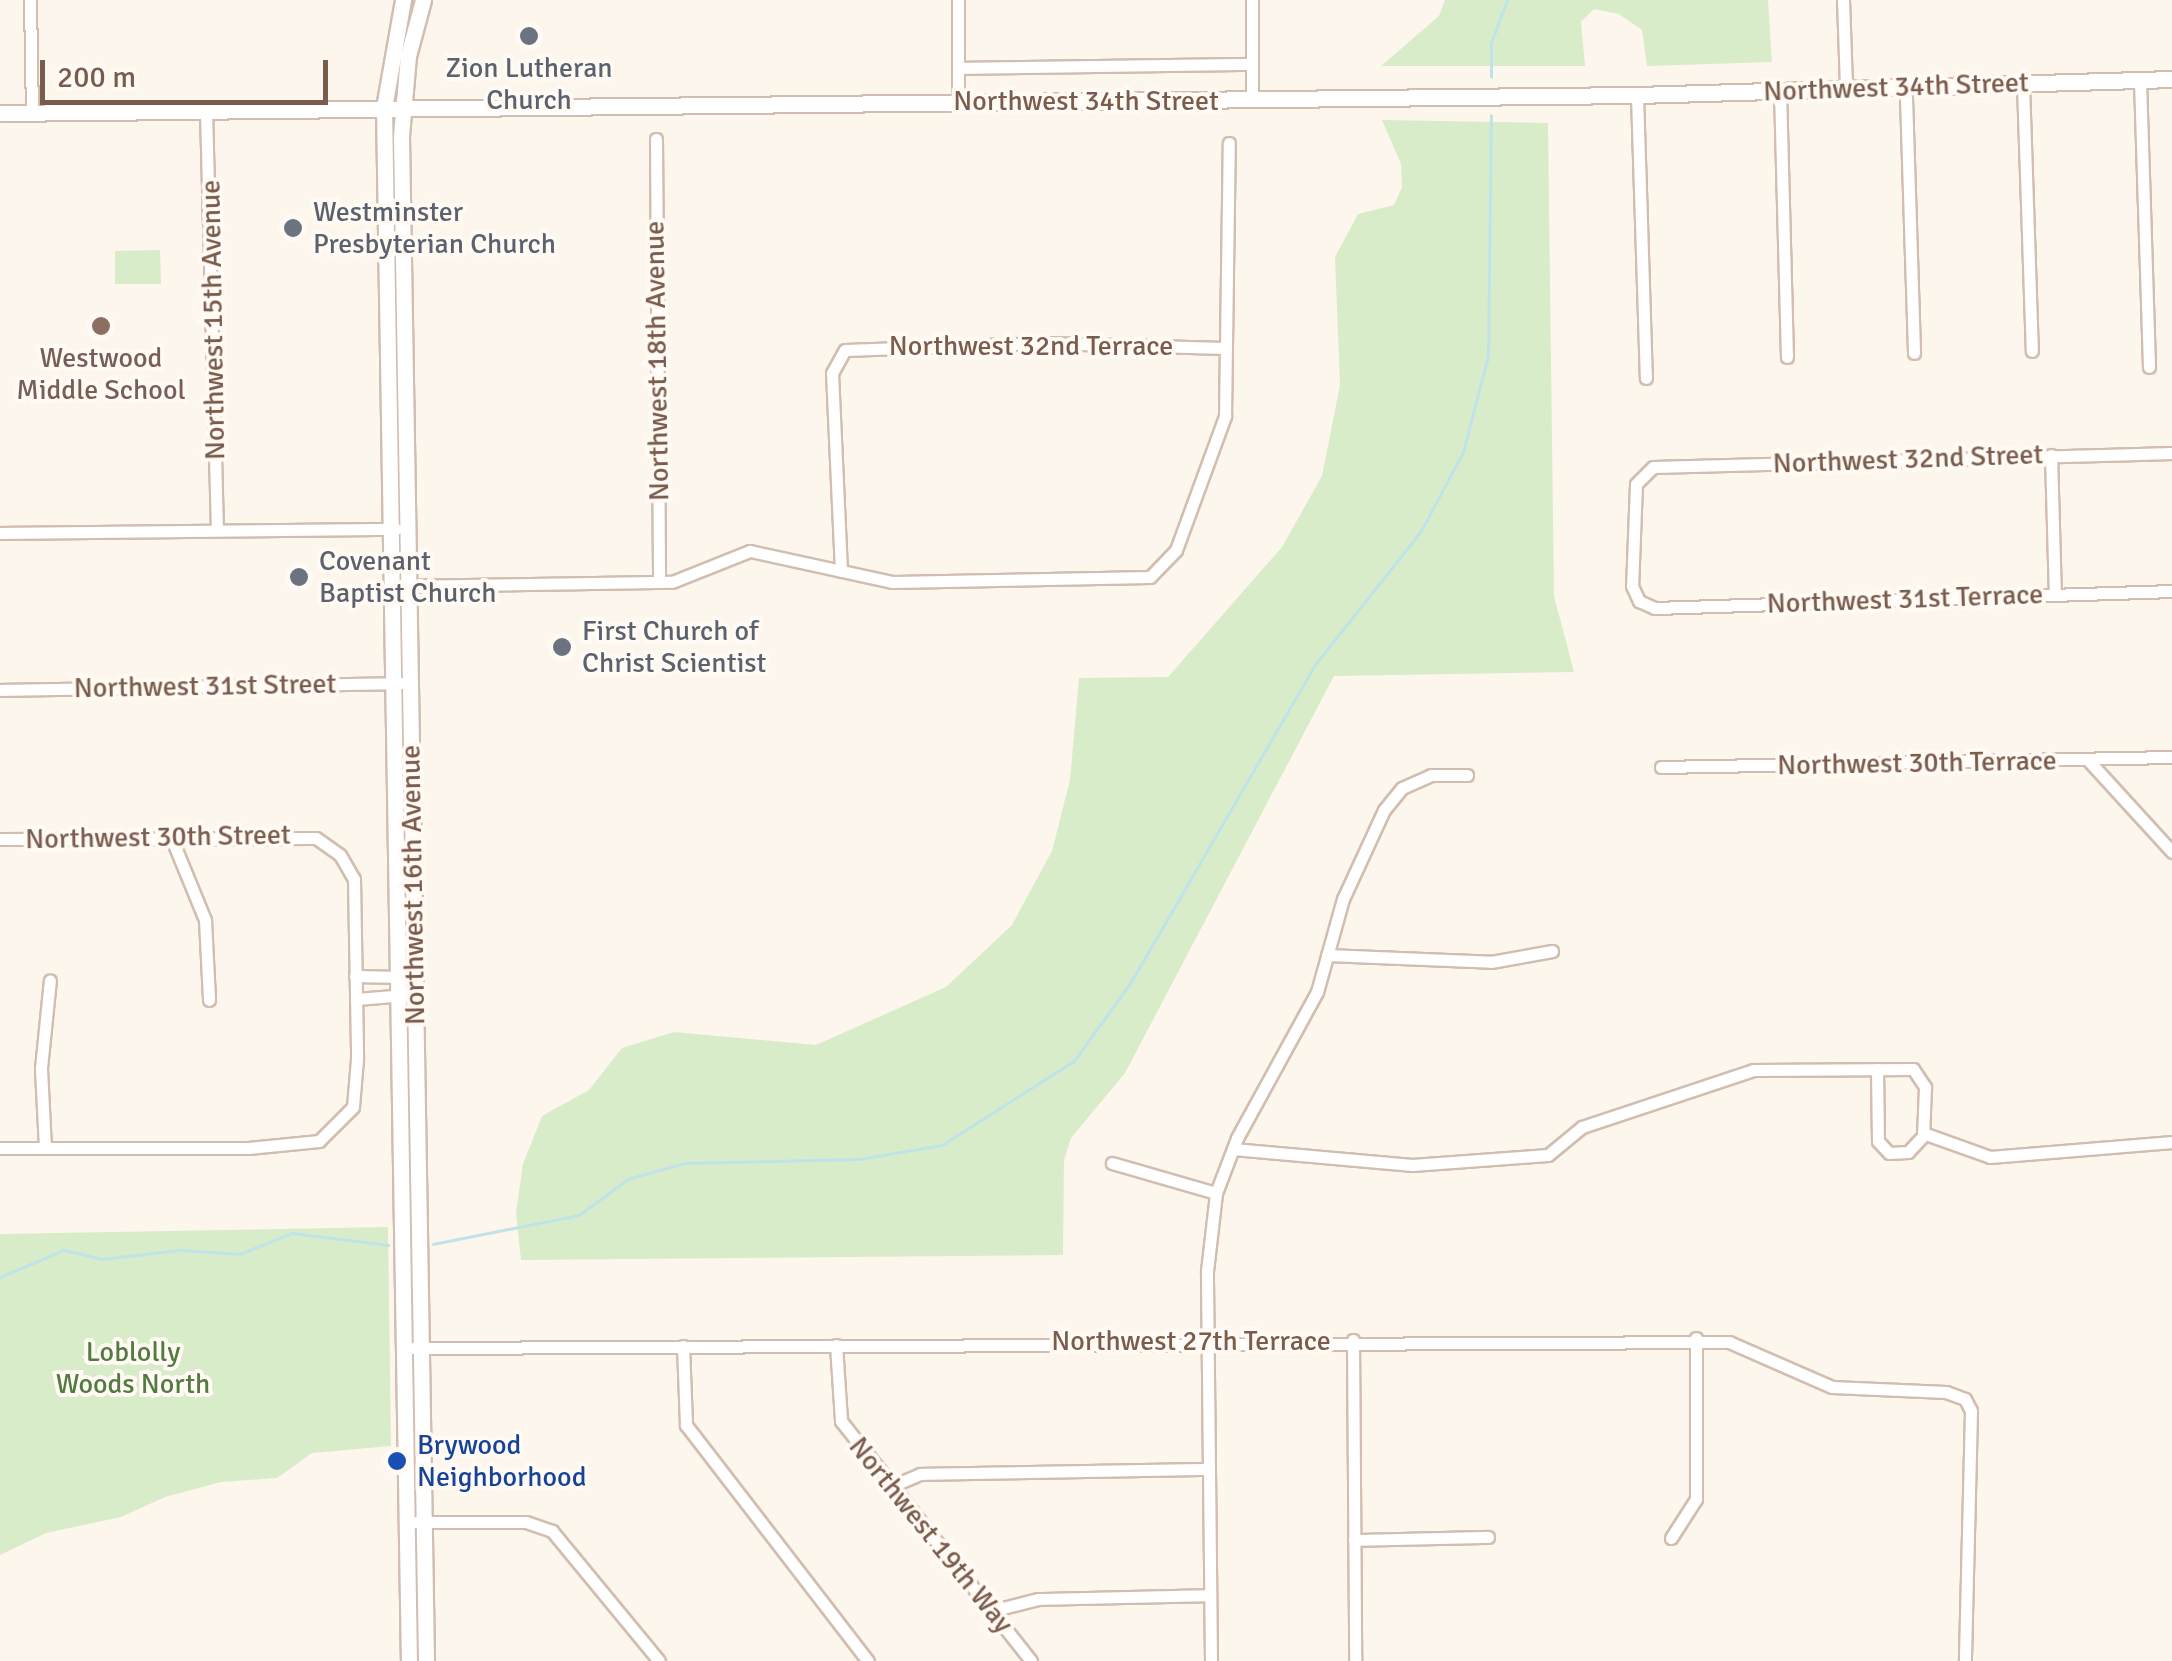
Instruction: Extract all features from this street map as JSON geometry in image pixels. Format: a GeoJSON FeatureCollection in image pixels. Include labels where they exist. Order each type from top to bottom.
{"type":"FeatureCollection","features":[{"type":"Feature","properties":{"kind":"main road","name":"Northwest 16th Avenue"},"geometry":{"type":"LineString","coordinates":[[404,0],[384,108],[408,529],[416,985],[409,1168]]}},
{"type":"Feature","properties":{"kind":"main road","name":"Northwest 16th Avenue"},"geometry":{"type":"LineString","coordinates":[[409,1661],[415,1522],[409,1168],[398,997],[390,529],[401,108],[423,0]]}},
{"type":"Feature","properties":{"kind":"main road","name":"Northwest 34th Street"},"geometry":{"type":"LineString","coordinates":[[0,113],[1636,94],[2172,79]]}},
{"type":"Feature","properties":{"kind":"main road","name":"Northwest 16th Avenue"},"geometry":{"type":"LineString","coordinates":[[415,1522],[426,1661]]}},
{"type":"Feature","properties":{"kind":"street"},"geometry":{"type":"LineString","coordinates":[[30,0],[32,112]]}},
{"type":"Feature","properties":{"kind":"street"},"geometry":{"type":"LineString","coordinates":[[958,0],[958,102]]}},
{"type":"Feature","properties":{"kind":"street"},"geometry":{"type":"LineString","coordinates":[[1252,0],[1252,100]]}},
{"type":"Feature","properties":{"kind":"street"},"geometry":{"type":"LineString","coordinates":[[1844,0],[1846,88]]}},
{"type":"Feature","properties":{"kind":"street"},"geometry":{"type":"LineString","coordinates":[[958,68],[1252,64]]}},
{"type":"Feature","properties":{"kind":"street"},"geometry":{"type":"LineString","coordinates":[[2140,80],[2150,367]]}},
{"type":"Feature","properties":{"kind":"street"},"geometry":{"type":"LineString","coordinates":[[2023,84],[2032,351]]}},
{"type":"Feature","properties":{"kind":"street"},"geometry":{"type":"LineString","coordinates":[[1780,90],[1787,356]]}},
{"type":"Feature","properties":{"kind":"street"},"geometry":{"type":"LineString","coordinates":[[1636,94],[1646,378]]}},
{"type":"Feature","properties":{"kind":"street"},"geometry":{"type":"LineString","coordinates":[[1906,97],[1914,353]]}},
{"type":"Feature","properties":{"kind":"street","name":"Northwest 15th Avenue"},"geometry":{"type":"LineString","coordinates":[[206,110],[217,530]]}},
{"type":"Feature","properties":{"kind":"street","name":"Northwest 18th Avenue"},"geometry":{"type":"LineString","coordinates":[[656,139],[660,582]]}},
{"type":"Feature","properties":{"kind":"street"},"geometry":{"type":"LineString","coordinates":[[391,586],[660,582],[750,552],[892,582],[1150,577],[1165,568],[1225,416],[1228,144]]}},
{"type":"Feature","properties":{"kind":"street","name":"Northwest 32nd Terrace"},"geometry":{"type":"LineString","coordinates":[[841,571],[832,374],[839,355],[856,345],[1225,348]]}},
{"type":"Feature","properties":{"kind":"street","name":"Northwest 32nd Street"},"geometry":{"type":"LineString","coordinates":[[1639,600],[1632,586],[1634,518],[1636,484],[1644,471],[2172,453]]}},
{"type":"Feature","properties":{"kind":"street"},"geometry":{"type":"LineString","coordinates":[[2051,455],[2055,594]]}},
{"type":"Feature","properties":{"kind":"street"},"geometry":{"type":"LineString","coordinates":[[0,533],[408,529]]}},
{"type":"Feature","properties":{"kind":"street","name":"Northwest 31st Terrace"},"geometry":{"type":"LineString","coordinates":[[1639,600],[1654,608],[1689,608],[2172,591]]}},
{"type":"Feature","properties":{"kind":"street","name":"Northwest 31st Street"},"geometry":{"type":"LineString","coordinates":[[0,690],[410,683]]}},
{"type":"Feature","properties":{"kind":"street","name":"Northwest 30th Terrace"},"geometry":{"type":"LineString","coordinates":[[1662,767],[2172,757]]}},
{"type":"Feature","properties":{"kind":"street"},"geometry":{"type":"LineString","coordinates":[[2089,761],[2172,852]]}},
{"type":"Feature","properties":{"kind":"street"},"geometry":{"type":"LineString","coordinates":[[1211,1661],[1207,1243],[1216,1193],[1233,1149],[1316,992],[1343,899],[1384,810],[1402,788],[1431,775],[1467,775]]}},
{"type":"Feature","properties":{"kind":"street"},"geometry":{"type":"LineString","coordinates":[[172,837],[205,920],[209,1000]]}},
{"type":"Feature","properties":{"kind":"street","name":"Northwest 30th Street"},"geometry":{"type":"LineString","coordinates":[[0,839],[316,838],[340,855],[354,880],[355,976]]}},
{"type":"Feature","properties":{"kind":"street"},"geometry":{"type":"LineString","coordinates":[[1328,955],[1491,962],[1552,951]]}},
{"type":"Feature","properties":{"kind":"street"},"geometry":{"type":"LineString","coordinates":[[0,1148],[292,1147],[319,1142],[345,1121],[356,1090],[355,976],[398,978],[416,985]]}},
{"type":"Feature","properties":{"kind":"street"},"geometry":{"type":"LineString","coordinates":[[46,1148],[41,1068],[50,980]]}},
{"type":"Feature","properties":{"kind":"street"},"geometry":{"type":"LineString","coordinates":[[356,999],[398,997],[416,985]]}},
{"type":"Feature","properties":{"kind":"street"},"geometry":{"type":"LineString","coordinates":[[1233,1149],[1412,1165],[1548,1154],[1582,1127],[1753,1070],[1878,1069],[1913,1069],[1925,1086],[1923,1133],[1908,1152],[1889,1153],[1878,1141],[1878,1069]]}},
{"type":"Feature","properties":{"kind":"street"},"geometry":{"type":"LineString","coordinates":[[1923,1133],[1990,1157],[2172,1142]]}},
{"type":"Feature","properties":{"kind":"street"},"geometry":{"type":"LineString","coordinates":[[1112,1163],[1216,1193]]}},
{"type":"Feature","properties":{"kind":"street"},"geometry":{"type":"LineString","coordinates":[[1671,1538],[1696,1499],[1696,1338]]}},
{"type":"Feature","properties":{"kind":"street","name":"Northwest 27th Terrace"},"geometry":{"type":"LineString","coordinates":[[412,1348],[1696,1338],[1730,1342],[1832,1388],[1946,1392],[1965,1399],[1971,1411],[1966,1661]]}},
{"type":"Feature","properties":{"kind":"street"},"geometry":{"type":"LineString","coordinates":[[1353,1340],[1354,1661]]}},
{"type":"Feature","properties":{"kind":"street","name":"Northwest 19th Way"},"geometry":{"type":"LineString","coordinates":[[836,1345],[841,1421],[1031,1661]]}},
{"type":"Feature","properties":{"kind":"street"},"geometry":{"type":"LineString","coordinates":[[683,1346],[684,1414],[694,1438],[868,1661]]}},
{"type":"Feature","properties":{"kind":"street"},"geometry":{"type":"LineString","coordinates":[[892,1486],[920,1474],[1209,1469]]}},
{"type":"Feature","properties":{"kind":"street"},"geometry":{"type":"LineString","coordinates":[[415,1522],[526,1522],[552,1531],[659,1661]]}},
{"type":"Feature","properties":{"kind":"street"},"geometry":{"type":"LineString","coordinates":[[1354,1540],[1488,1537]]}},
{"type":"Feature","properties":{"kind":"street"},"geometry":{"type":"LineString","coordinates":[[991,1611],[1038,1599],[1210,1596]]}},
{"type":"Feature","properties":{"kind":"green space"},"geometry":{"type":"Polygon","coordinates":[[[1445,0],[1768,0],[1772,62],[1647,66],[1642,30],[1619,14],[1594,9],[1581,22],[1585,66],[1381,66],[1439,16],[1445,0]]]}},
{"type":"Feature","properties":{"kind":"green space"},"geometry":{"type":"Polygon","coordinates":[[[1382,120],[1548,123],[1554,596],[1574,672],[1334,676],[1125,1073],[1071,1138],[1064,1160],[1063,1255],[521,1260],[516,1213],[523,1164],[542,1116],[589,1090],[622,1048],[674,1032],[816,1045],[946,987],[1012,925],[1052,851],[1070,780],[1079,678],[1168,677],[1282,547],[1322,476],[1340,385],[1335,257],[1358,214],[1394,205],[1402,187],[1401,164],[1382,120]]]}},
{"type":"Feature","properties":{"kind":"green space"},"geometry":{"type":"Polygon","coordinates":[[[160,250],[161,284],[115,284],[115,251],[160,250]]]}},
{"type":"Feature","properties":{"kind":"green space","name":"Loblolly Woods North"},"geometry":{"type":"Polygon","coordinates":[[[388,1227],[391,1446],[312,1453],[277,1478],[221,1482],[165,1497],[121,1517],[46,1533],[0,1555],[0,1234],[388,1227]]]}},
{"type":"Feature","properties":{"kind":"waterway"},"geometry":{"type":"LineString","coordinates":[[1491,77],[1491,43],[1507,0]]}},
{"type":"Feature","properties":{"kind":"waterway"},"geometry":{"type":"LineString","coordinates":[[433,1244],[579,1215],[628,1179],[684,1163],[859,1159],[942,1145],[1074,1061],[1131,982],[1314,666],[1421,531],[1463,452],[1488,356],[1491,116]]}},
{"type":"Feature","properties":{"kind":"waterway"},"geometry":{"type":"LineString","coordinates":[[0,1277],[64,1250],[102,1259],[180,1250],[240,1254],[292,1233],[388,1245]]}},
{"type":"Feature","properties":{"kind":"place","name":"Zion Lutheran Church"},"geometry":{"type":"Point","coordinates":[529,36]}},
{"type":"Feature","properties":{"kind":"place","name":"Westminster Presbyterian Church"},"geometry":{"type":"Point","coordinates":[293,228]}},
{"type":"Feature","properties":{"kind":"place","name":"Westwood Middle School"},"geometry":{"type":"Point","coordinates":[101,326]}},
{"type":"Feature","properties":{"kind":"place","name":"Covenant Baptist Church"},"geometry":{"type":"Point","coordinates":[299,577]}},
{"type":"Feature","properties":{"kind":"place","name":"First Church of Christ Scientist"},"geometry":{"type":"Point","coordinates":[562,647]}},
{"type":"Feature","properties":{"kind":"place","name":"Brywood Neighborhood"},"geometry":{"type":"Point","coordinates":[397,1461]}}]}
